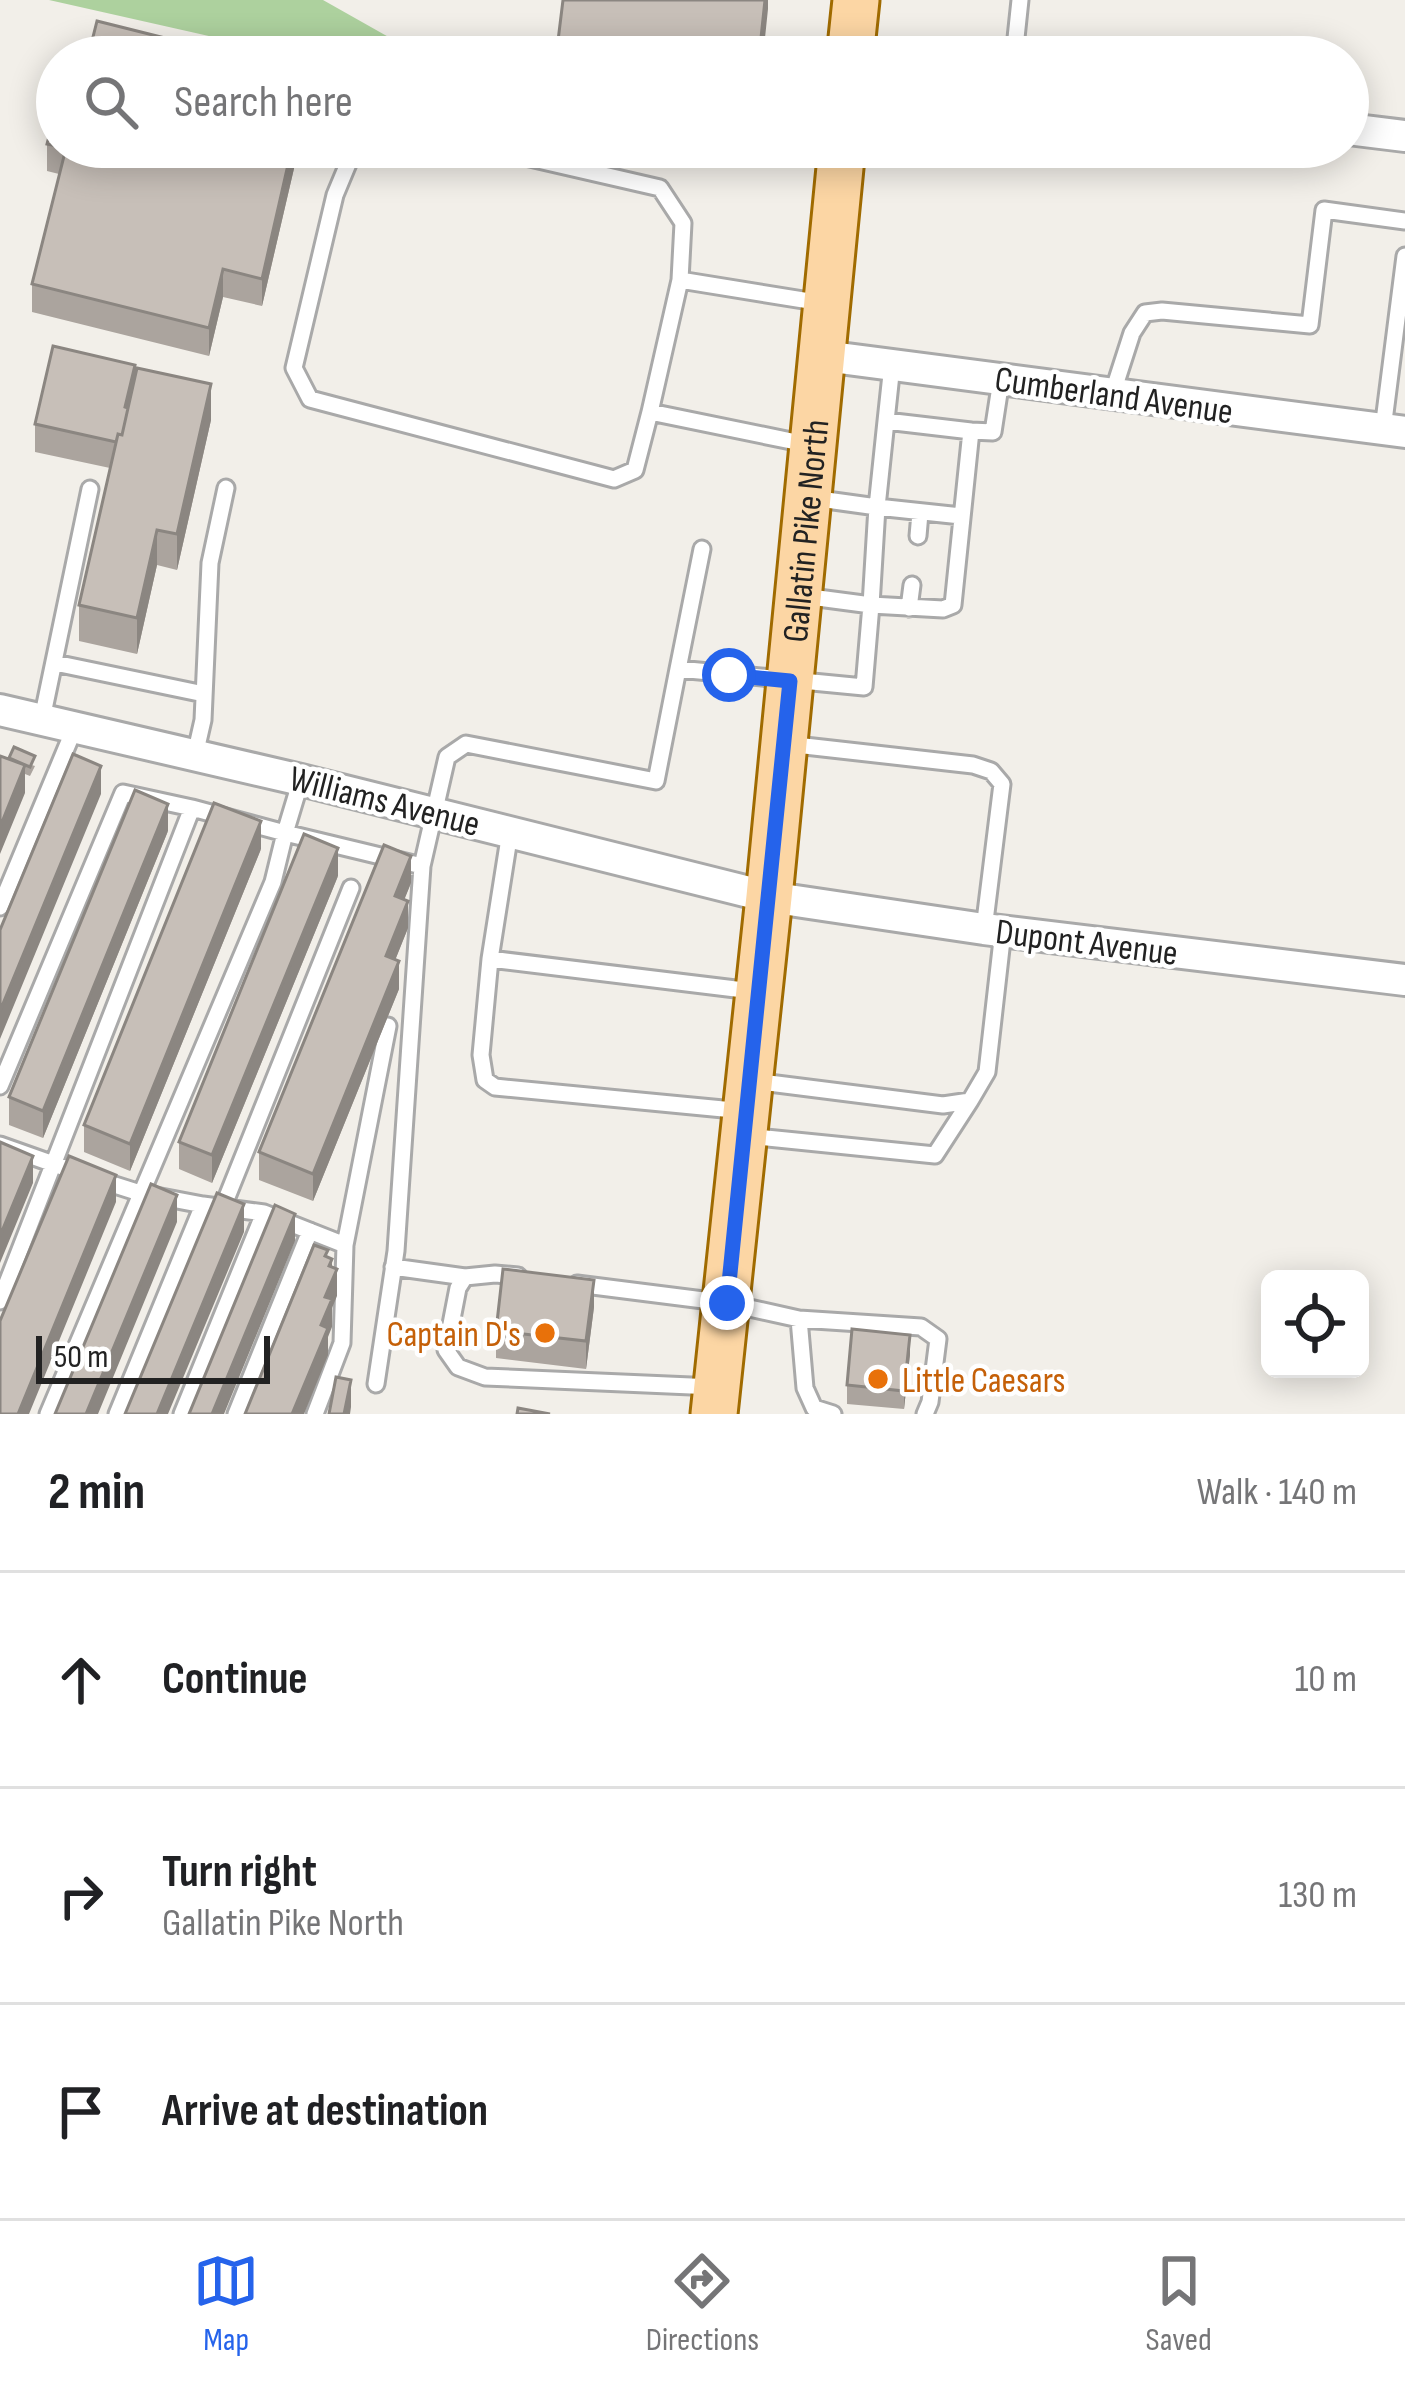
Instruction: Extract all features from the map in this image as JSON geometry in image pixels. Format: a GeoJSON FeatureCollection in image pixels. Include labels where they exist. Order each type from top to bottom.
{"type":"FeatureCollection","features":[{"type":"Feature","properties":{"kind":"main road"},"geometry":{"type":"LineString","coordinates":[[852,36],[856,0]]}},
{"type":"Feature","properties":{"kind":"main road","name":"Gallatin Pike North"},"geometry":{"type":"LineString","coordinates":[[715,1401],[840,168]]}},
{"type":"Feature","properties":{"kind":"street"},"geometry":{"type":"LineString","coordinates":[[1369,132],[1405,136]]}},
{"type":"Feature","properties":{"kind":"street","name":"Cumberland Avenue"},"geometry":{"type":"LineString","coordinates":[[824,356],[1394,431]]}},
{"type":"Feature","properties":{"kind":"street","name":"Williams Avenue"},"geometry":{"type":"LineString","coordinates":[[1,711],[301,779],[769,896]]}},
{"type":"Feature","properties":{"kind":"street","name":"Dupont Avenue"},"geometry":{"type":"LineString","coordinates":[[769,896],[994,930],[1405,980]]}},
{"type":"Feature","properties":{"kind":"lane"},"geometry":{"type":"LineString","coordinates":[[1016,36],[1020,0]]}},
{"type":"Feature","properties":{"kind":"lane"},"geometry":{"type":"LineString","coordinates":[[346,168],[335,195],[294,368],[310,399],[614,479],[635,470],[680,280],[682,223],[660,188],[573,168]]}},
{"type":"Feature","properties":{"kind":"lane"},"geometry":{"type":"LineString","coordinates":[[1112,395],[1132,333],[1145,313],[1162,310],[1310,325],[1324,210],[1405,221]]}},
{"type":"Feature","properties":{"kind":"lane"},"geometry":{"type":"LineString","coordinates":[[1394,431],[1405,256]]}},
{"type":"Feature","properties":{"kind":"lane"},"geometry":{"type":"LineString","coordinates":[[680,280],[828,304]]}},
{"type":"Feature","properties":{"kind":"lane"},"geometry":{"type":"LineString","coordinates":[[678,669],[864,687],[892,364]]}},
{"type":"Feature","properties":{"kind":"lane"},"geometry":{"type":"LineString","coordinates":[[886,421],[992,432],[1000,380]]}},
{"type":"Feature","properties":{"kind":"lane"},"geometry":{"type":"LineString","coordinates":[[650,412],[814,446]]}},
{"type":"Feature","properties":{"kind":"lane"},"geometry":{"type":"LineString","coordinates":[[799,596],[909,608],[943,609],[953,604],[971,431]]}},
{"type":"Feature","properties":{"kind":"lane"},"geometry":{"type":"LineString","coordinates":[[195,755],[202,720],[210,563],[226,488]]}},
{"type":"Feature","properties":{"kind":"lane"},"geometry":{"type":"LineString","coordinates":[[42,719],[90,489]]}},
{"type":"Feature","properties":{"kind":"lane"},"geometry":{"type":"LineString","coordinates":[[809,497],[961,516]]}},
{"type":"Feature","properties":{"kind":"lane"},"geometry":{"type":"LineString","coordinates":[[918,536],[920,513]]}},
{"type":"Feature","properties":{"kind":"lane"},"geometry":{"type":"LineString","coordinates":[[376,1384],[393,1267],[422,866],[448,757],[466,744],[656,781],[702,549]]}},
{"type":"Feature","properties":{"kind":"lane"},"geometry":{"type":"LineString","coordinates":[[909,608],[912,585]]}},
{"type":"Feature","properties":{"kind":"lane"},"geometry":{"type":"LineString","coordinates":[[56,663],[204,694]]}},
{"type":"Feature","properties":{"kind":"lane"},"geometry":{"type":"LineString","coordinates":[[0,908],[76,726]]}},
{"type":"Feature","properties":{"kind":"lane"},"geometry":{"type":"LineString","coordinates":[[747,1109],[935,1155],[987,1072],[1002,784],[991,771],[973,765],[784,744]]}},
{"type":"Feature","properties":{"kind":"lane"},"geometry":{"type":"LineString","coordinates":[[49,1414],[273,882],[301,779]]}},
{"type":"Feature","properties":{"kind":"lane"},"geometry":{"type":"LineString","coordinates":[[0,1086],[123,793],[422,866]]}},
{"type":"Feature","properties":{"kind":"lane"},"geometry":{"type":"LineString","coordinates":[[0,1301],[193,808]]}},
{"type":"Feature","properties":{"kind":"lane"},"geometry":{"type":"LineString","coordinates":[[511,831],[490,959],[481,1055],[485,1080],[495,1087],[747,1109],[944,1106],[970,1101]]}},
{"type":"Feature","properties":{"kind":"lane"},"geometry":{"type":"LineString","coordinates":[[223,1207],[351,888]]}},
{"type":"Feature","properties":{"kind":"lane"},"geometry":{"type":"LineString","coordinates":[[490,959],[759,992]]}},
{"type":"Feature","properties":{"kind":"lane"},"geometry":{"type":"LineString","coordinates":[[315,1414],[342,1343],[345,1245],[388,1026]]}},
{"type":"Feature","properties":{"kind":"lane"},"geometry":{"type":"LineString","coordinates":[[0,1145],[140,1193],[263,1213],[345,1245]]}},
{"type":"Feature","properties":{"kind":"lane"},"geometry":{"type":"LineString","coordinates":[[117,1414],[203,1204]]}},
{"type":"Feature","properties":{"kind":"lane"},"geometry":{"type":"LineString","coordinates":[[182,1414],[263,1213]]}},
{"type":"Feature","properties":{"kind":"lane"},"geometry":{"type":"LineString","coordinates":[[236,1414],[310,1231]]}},
{"type":"Feature","properties":{"kind":"lane"},"geometry":{"type":"LineString","coordinates":[[393,1267],[538,1279]]}},
{"type":"Feature","properties":{"kind":"lane"},"geometry":{"type":"LineString","coordinates":[[465,1276],[458,1288],[446,1350],[458,1367],[485,1377],[715,1401]]}},
{"type":"Feature","properties":{"kind":"lane"},"geometry":{"type":"LineString","coordinates":[[560,1282],[727,1303],[799,1319],[921,1327],[938,1339],[925,1414]]}},
{"type":"Feature","properties":{"kind":"lane"},"geometry":{"type":"LineString","coordinates":[[799,1319],[805,1388],[814,1408],[833,1414]]}},
{"type":"Feature","properties":{"kind":"green space"},"geometry":{"type":"Polygon","coordinates":[[[49,0],[323,0],[387,36],[209,36],[49,0]]]}},
{"type":"Feature","properties":{"kind":"building"},"geometry":{"type":"Polygon","coordinates":[[[563,0],[765,0],[761,36],[559,36],[563,0]]]}},
{"type":"Feature","properties":{"kind":"building"},"geometry":{"type":"Polygon","coordinates":[[[97,21],[157,36],[93,36],[97,21]]]}},
{"type":"Feature","properties":{"kind":"building"},"geometry":{"type":"Polygon","coordinates":[[[61,168],[287,168],[262,279],[223,269],[209,328],[32,284],[61,168]]]}},
{"type":"Feature","properties":{"kind":"building"},"geometry":{"type":"Polygon","coordinates":[[[53,346],[135,365],[122,435],[118,434],[116,442],[35,424],[53,346]]]}},
{"type":"Feature","properties":{"kind":"building"},"geometry":{"type":"Polygon","coordinates":[[[137,368],[211,384],[177,534],[157,530],[137,618],[79,605],[137,368]]]}},
{"type":"Feature","properties":{"kind":"building"},"geometry":{"type":"Polygon","coordinates":[[[14,747],[35,756],[30,767],[9,758],[14,747]]]}},
{"type":"Feature","properties":{"kind":"building"},"geometry":{"type":"Polygon","coordinates":[[[73,754],[101,766],[0,1011],[0,930],[73,754]]]}},
{"type":"Feature","properties":{"kind":"building"},"geometry":{"type":"Polygon","coordinates":[[[0,756],[25,765],[0,827],[0,756]]]}},
{"type":"Feature","properties":{"kind":"building"},"geometry":{"type":"Polygon","coordinates":[[[135,790],[168,804],[43,1111],[9,1097],[135,790]]]}},
{"type":"Feature","properties":{"kind":"building"},"geometry":{"type":"Polygon","coordinates":[[[214,803],[261,821],[130,1144],[84,1125],[214,803]]]}},
{"type":"Feature","properties":{"kind":"building"},"geometry":{"type":"Polygon","coordinates":[[[304,834],[338,848],[212,1155],[179,1142],[304,834]]]}},
{"type":"Feature","properties":{"kind":"building"},"geometry":{"type":"Polygon","coordinates":[[[384,845],[411,856],[395,896],[408,901],[386,956],[399,961],[313,1174],[259,1152],[384,845]]]}},
{"type":"Feature","properties":{"kind":"building"},"geometry":{"type":"Polygon","coordinates":[[[0,1142],[33,1156],[0,1236],[0,1142]]]}},
{"type":"Feature","properties":{"kind":"building"},"geometry":{"type":"Polygon","coordinates":[[[69,1156],[116,1175],[18,1414],[0,1414],[0,1321],[69,1156]]]}},
{"type":"Feature","properties":{"kind":"building"},"geometry":{"type":"Polygon","coordinates":[[[151,1184],[177,1195],[86,1414],[55,1414],[151,1184]]]}},
{"type":"Feature","properties":{"kind":"building"},"geometry":{"type":"Polygon","coordinates":[[[217,1193],[244,1204],[157,1414],[125,1414],[217,1193]]]}},
{"type":"Feature","properties":{"kind":"building"},"geometry":{"type":"Polygon","coordinates":[[[275,1205],[295,1214],[212,1414],[189,1414],[275,1205]]]}},
{"type":"Feature","properties":{"kind":"building"},"geometry":{"type":"Polygon","coordinates":[[[314,1245],[328,1250],[329,1266],[337,1269],[325,1297],[332,1299],[321,1325],[328,1328],[292,1414],[245,1414],[314,1245]]]}},
{"type":"Feature","properties":{"kind":"building"},"geometry":{"type":"Polygon","coordinates":[[[503,1269],[594,1280],[586,1341],[496,1331],[503,1269]]]}},
{"type":"Feature","properties":{"kind":"building","name":"Little Caesars"},"geometry":{"type":"Polygon","coordinates":[[[852,1329],[910,1335],[904,1391],[847,1385],[852,1329]]]}},
{"type":"Feature","properties":{"kind":"building"},"geometry":{"type":"Polygon","coordinates":[[[336,1377],[351,1380],[344,1414],[329,1414],[336,1377]]]}},
{"type":"Feature","properties":{"kind":"building"},"geometry":{"type":"Polygon","coordinates":[[[518,1408],[550,1414],[517,1414],[518,1408]]]}},
{"type":"Feature","properties":{"kind":"place","name":"Captain D's"},"geometry":{"type":"Point","coordinates":[545,1333]}},
{"type":"Feature","properties":{"kind":"place","name":"Little Caesars"},"geometry":{"type":"Point","coordinates":[878,1379]}},
{"type":"Feature","properties":{"kind":"route"},"geometry":{"type":"LineString","coordinates":[[727,1303],[790,681],[729,675]]}}]}
